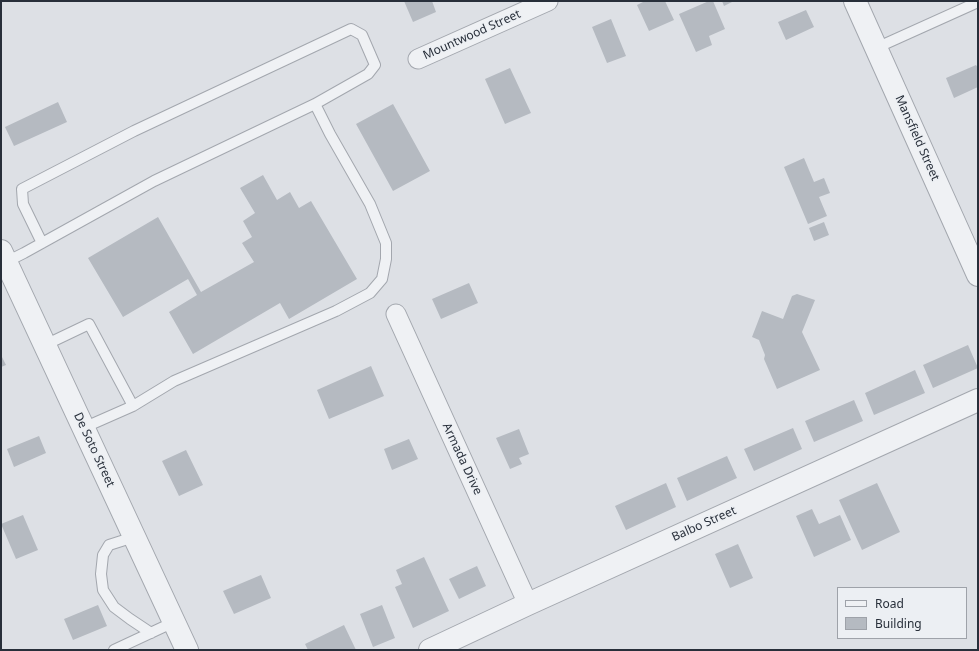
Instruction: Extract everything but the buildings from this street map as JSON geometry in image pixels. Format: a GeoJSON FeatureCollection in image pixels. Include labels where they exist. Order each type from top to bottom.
{"type":"FeatureCollection","features":[{"type":"Feature","properties":{"kind":"street","name":"Mountwood Street"},"geometry":{"type":"LineString","coordinates":[[418,59],[548,1]]}},
{"type":"Feature","properties":{"kind":"street","name":"Mansfield Street"},"geometry":{"type":"LineString","coordinates":[[855,1],[978,276]]}},
{"type":"Feature","properties":{"kind":"street","name":"De Soto Street"},"geometry":{"type":"LineString","coordinates":[[4,257],[187,650]]}},
{"type":"Feature","properties":{"kind":"street","name":"Armada Drive"},"geometry":{"type":"LineString","coordinates":[[396,314],[528,604]]}},
{"type":"Feature","properties":{"kind":"street","name":"Balbo Street"},"geometry":{"type":"LineString","coordinates":[[430,650],[978,400]]}},
{"type":"Feature","properties":{"kind":"lane"},"geometry":{"type":"LineString","coordinates":[[876,48],[978,2]]}},
{"type":"Feature","properties":{"kind":"lane"},"geometry":{"type":"LineString","coordinates":[[4,257],[42,243],[154,181],[315,104],[368,74],[375,66],[362,35],[351,29],[134,131],[22,189],[23,204],[42,243]]}},
{"type":"Feature","properties":{"kind":"lane"},"geometry":{"type":"LineString","coordinates":[[84,428],[133,406],[174,381],[336,311],[370,293],[382,279],[386,259],[386,243],[370,204],[330,134],[315,104]]}},
{"type":"Feature","properties":{"kind":"lane"},"geometry":{"type":"LineString","coordinates":[[45,345],[89,324],[133,406]]}},
{"type":"Feature","properties":{"kind":"lane"},"geometry":{"type":"LineString","coordinates":[[134,537],[109,545],[102,555],[101,574],[103,590],[114,607],[151,633]]}},
{"type":"Feature","properties":{"kind":"lane"},"geometry":{"type":"LineString","coordinates":[[114,650],[174,622]]}}]}
